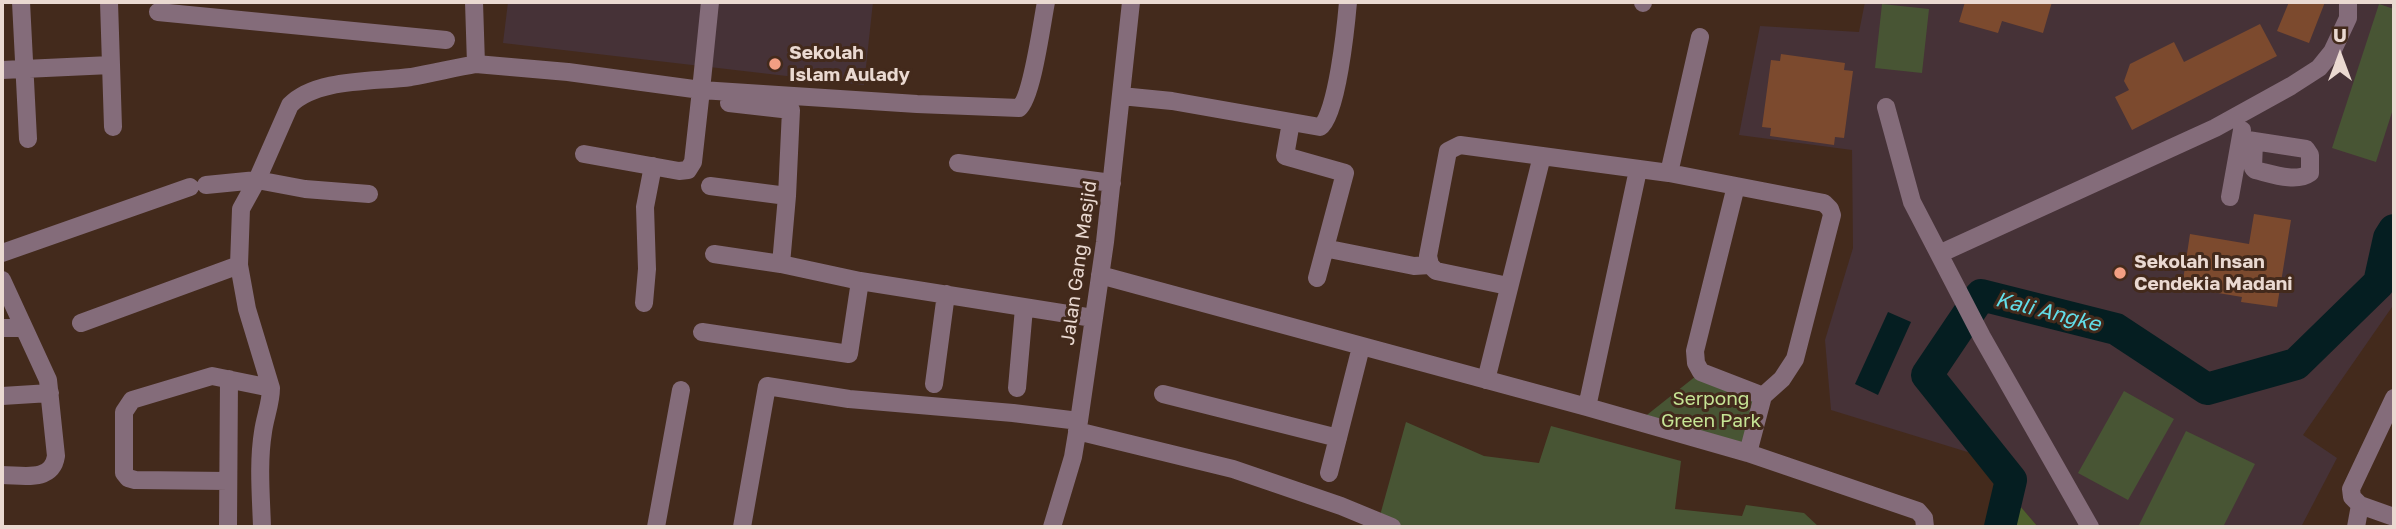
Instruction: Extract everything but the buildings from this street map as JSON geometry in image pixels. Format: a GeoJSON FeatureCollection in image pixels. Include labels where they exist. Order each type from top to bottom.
{"type":"FeatureCollection","features":[{"type":"Feature","properties":{"kind":"street"},"geometry":{"type":"LineString","coordinates":[[20,2],[28,139]]}},
{"type":"Feature","properties":{"kind":"street"},"geometry":{"type":"LineString","coordinates":[[109,2],[113,127]]}},
{"type":"Feature","properties":{"kind":"street"},"geometry":{"type":"LineString","coordinates":[[474,2],[476,64]]}},
{"type":"Feature","properties":{"kind":"street"},"geometry":{"type":"LineString","coordinates":[[584,154],[678,171],[691,167],[710,2]]}},
{"type":"Feature","properties":{"kind":"street"},"geometry":{"type":"LineString","coordinates":[[262,527],[261,456],[271,388],[247,309],[239,265],[241,209],[257,180],[284,116],[300,95],[355,82],[411,77],[476,64],[568,72],[701,90],[1019,108],[1025,103],[1029,88],[1046,2]]}},
{"type":"Feature","properties":{"kind":"street","name":"Jalan Gang Masjid"},"geometry":{"type":"LineString","coordinates":[[1052,527],[1064,490],[1078,426],[1112,183],[1131,2]]}},
{"type":"Feature","properties":{"kind":"street"},"geometry":{"type":"LineString","coordinates":[[1121,96],[1172,101],[1320,127],[1329,116],[1344,42],[1348,2]]}},
{"type":"Feature","properties":{"kind":"street"},"geometry":{"type":"LineString","coordinates":[[1939,254],[2246,113],[2319,68],[2342,34],[2348,18],[2348,2]]}},
{"type":"Feature","properties":{"kind":"street"},"geometry":{"type":"LineString","coordinates":[[158,12],[221,9],[446,40]]}},
{"type":"Feature","properties":{"kind":"street"},"geometry":{"type":"LineString","coordinates":[[1669,173],[1700,37]]}},
{"type":"Feature","properties":{"kind":"street"},"geometry":{"type":"LineString","coordinates":[[2,70],[111,65]]}},
{"type":"Feature","properties":{"kind":"street"},"geometry":{"type":"LineString","coordinates":[[717,102],[791,110],[788,196],[780,264]]}},
{"type":"Feature","properties":{"kind":"street"},"geometry":{"type":"LineString","coordinates":[[1886,107],[1912,202],[1982,337],[2090,527]]}},
{"type":"Feature","properties":{"kind":"street"},"geometry":{"type":"LineString","coordinates":[[2230,197],[2247,141],[2246,113]]}},
{"type":"Feature","properties":{"kind":"street"},"geometry":{"type":"LineString","coordinates":[[1291,122],[1284,156],[1345,173],[1317,278]]}},
{"type":"Feature","properties":{"kind":"street"},"geometry":{"type":"LineString","coordinates":[[1508,286],[1436,271],[1430,265],[1428,256],[1448,151],[1460,145],[1669,173],[1824,203],[1830,208],[1832,215],[1795,359],[1782,379],[1763,396],[1748,453]]}},
{"type":"Feature","properties":{"kind":"street"},"geometry":{"type":"LineString","coordinates":[[1486,380],[1542,156]]}},
{"type":"Feature","properties":{"kind":"street"},"geometry":{"type":"LineString","coordinates":[[958,163],[1112,183]]}},
{"type":"Feature","properties":{"kind":"street"},"geometry":{"type":"LineString","coordinates":[[644,303],[647,269],[645,207],[653,166]]}},
{"type":"Feature","properties":{"kind":"street"},"geometry":{"type":"LineString","coordinates":[[1587,407],[1638,170]]}},
{"type":"Feature","properties":{"kind":"street"},"geometry":{"type":"LineString","coordinates":[[2,253],[198,186],[257,180],[305,189],[369,194]]}},
{"type":"Feature","properties":{"kind":"street"},"geometry":{"type":"LineString","coordinates":[[710,186],[788,196]]}},
{"type":"Feature","properties":{"kind":"street"},"geometry":{"type":"LineString","coordinates":[[1735,186],[1695,351],[1696,363],[1701,372],[1763,396]]}},
{"type":"Feature","properties":{"kind":"street"},"geometry":{"type":"LineString","coordinates":[[1334,250],[1414,266],[1430,265]]}},
{"type":"Feature","properties":{"kind":"street"},"geometry":{"type":"LineString","coordinates":[[714,254],[1024,309],[1094,318]]}},
{"type":"Feature","properties":{"kind":"street"},"geometry":{"type":"LineString","coordinates":[[81,323],[239,265]]}},
{"type":"Feature","properties":{"kind":"street"},"geometry":{"type":"LineString","coordinates":[[1100,275],[1748,453],[1918,512],[1924,518],[1924,527]]}},
{"type":"Feature","properties":{"kind":"street"},"geometry":{"type":"LineString","coordinates":[[2,280],[6,300],[48,380],[54,466],[49,472],[39,475],[2,475]]}},
{"type":"Feature","properties":{"kind":"street"},"geometry":{"type":"LineString","coordinates":[[702,332],[849,354],[860,281]]}},
{"type":"Feature","properties":{"kind":"street"},"geometry":{"type":"LineString","coordinates":[[934,384],[946,294]]}},
{"type":"Feature","properties":{"kind":"street"},"geometry":{"type":"LineString","coordinates":[[1017,388],[1024,309]]}},
{"type":"Feature","properties":{"kind":"street"},"geometry":{"type":"LineString","coordinates":[[2,328],[23,328]]}},
{"type":"Feature","properties":{"kind":"street"},"geometry":{"type":"LineString","coordinates":[[1329,474],[1361,347]]}},
{"type":"Feature","properties":{"kind":"street"},"geometry":{"type":"LineString","coordinates":[[228,481],[128,478],[124,473],[124,412],[132,400],[212,376],[271,388]]}},
{"type":"Feature","properties":{"kind":"street"},"geometry":{"type":"LineString","coordinates":[[229,379],[229,527]]}},
{"type":"Feature","properties":{"kind":"street"},"geometry":{"type":"LineString","coordinates":[[742,527],[767,387],[849,399],[1013,413],[1078,426],[1233,469],[1341,506],[1392,527]]}},
{"type":"Feature","properties":{"kind":"street"},"geometry":{"type":"LineString","coordinates":[[660,527],[681,390]]}},
{"type":"Feature","properties":{"kind":"street"},"geometry":{"type":"LineString","coordinates":[[2,396],[50,393]]}},
{"type":"Feature","properties":{"kind":"street"},"geometry":{"type":"LineString","coordinates":[[1163,394],[1338,438]]}},
{"type":"Feature","properties":{"kind":"street"},"geometry":{"type":"LineString","coordinates":[[2394,398],[2351,489],[2352,496],[2360,505],[2394,516]]}},
{"type":"Feature","properties":{"kind":"street"},"geometry":{"type":"LineString","coordinates":[[2356,527],[2360,505]]}},
{"type":"Feature","properties":{"kind":"shaded area","name":"Sekolah Islam Aulady"},"geometry":{"type":"Polygon","coordinates":[[[508,2],[873,2],[864,85],[503,43],[508,2]]]}},
{"type":"Feature","properties":{"kind":"shaded area","name":"Sekolah Insan Cendekia Madani"},"geometry":{"type":"Polygon","coordinates":[[[1865,2],[2394,2],[2394,298],[2392,307],[2303,435],[2337,458],[2301,527],[2038,527],[1974,454],[1831,410],[1825,340],[1853,248],[1852,150],[1739,135],[1760,26],[1859,32],[1865,2]]]}},
{"type":"Feature","properties":{"kind":"green space"},"geometry":{"type":"Polygon","coordinates":[[[1882,4],[1929,9],[1922,73],[1875,68],[1882,4]]]}},
{"type":"Feature","properties":{"kind":"green space"},"geometry":{"type":"Polygon","coordinates":[[[2379,4],[2394,9],[2394,106],[2376,162],[2332,148],[2379,4]]]}},
{"type":"Feature","properties":{"kind":"green space","name":"Serpong Green Park"},"geometry":{"type":"Polygon","coordinates":[[[1701,372],[1763,396],[1748,453],[1638,422],[1701,372]]]}},
{"type":"Feature","properties":{"kind":"green space"},"geometry":{"type":"Polygon","coordinates":[[[2124,391],[2174,419],[2128,500],[2078,473],[2124,391]]]}},
{"type":"Feature","properties":{"kind":"green space"},"geometry":{"type":"Polygon","coordinates":[[[1406,422],[1484,456],[1539,463],[1551,426],[1681,461],[1675,509],[1742,516],[1746,505],[1804,513],[1819,527],[1385,527],[1379,519],[1406,422]]]}},
{"type":"Feature","properties":{"kind":"green space"},"geometry":{"type":"Polygon","coordinates":[[[2186,431],[2255,464],[2223,527],[2138,527],[2186,431]]]}},
{"type":"Feature","properties":{"kind":"green space"},"geometry":{"type":"Polygon","coordinates":[[[2008,492],[2038,527],[1985,527],[2008,492]]]}},
{"type":"Feature","properties":{"kind":"water"},"geometry":{"type":"Polygon","coordinates":[[[1888,312],[1911,322],[1878,395],[1855,384],[1888,312]]]}},
{"type":"Feature","properties":{"kind":"waterway","name":"Kali Angke"},"geometry":{"type":"LineString","coordinates":[[2000,527],[2011,480],[1927,375],[1981,295],[2116,329],[2207,389],[2296,364],[2379,283],[2389,238],[2394,230]]}},
{"type":"Feature","properties":{"kind":"place","name":"Sekolah Islam Aulady"},"geometry":{"type":"Point","coordinates":[775,64]}},
{"type":"Feature","properties":{"kind":"place","name":"Sekolah Insan Cendekia Madani"},"geometry":{"type":"Point","coordinates":[2120,273]}}]}
